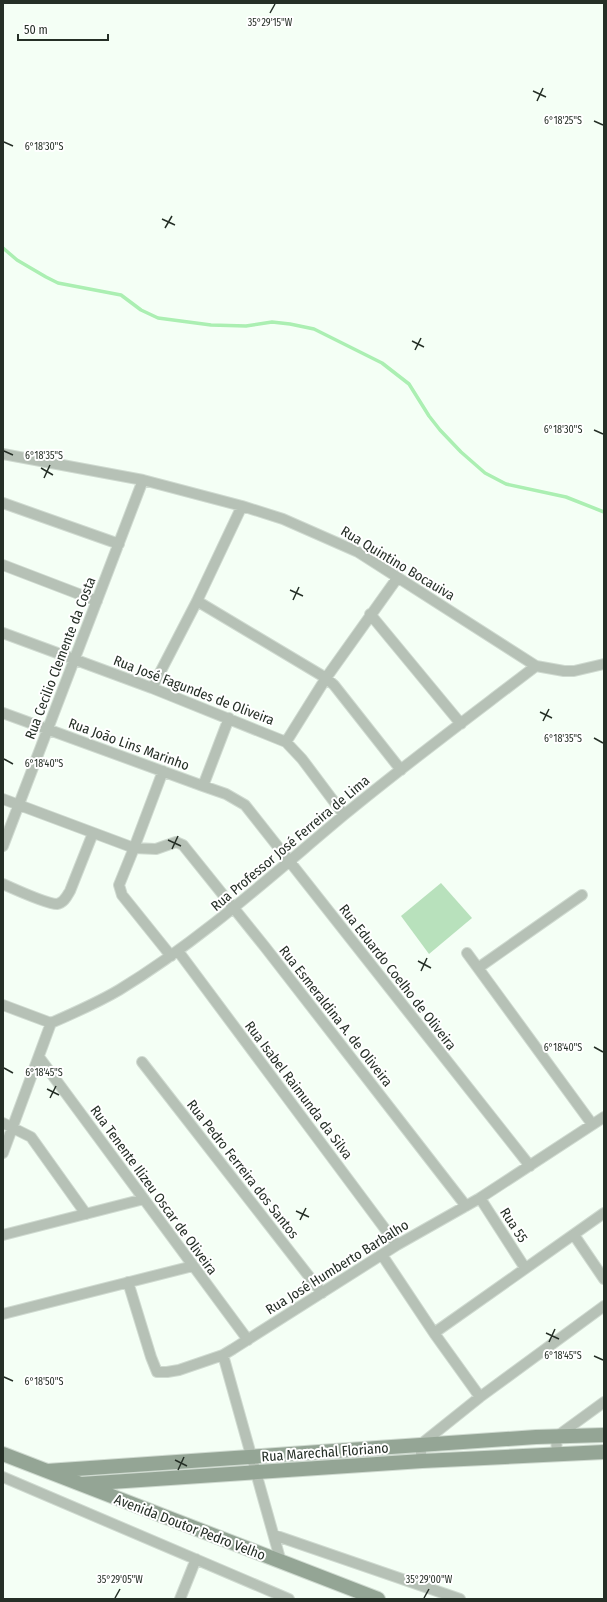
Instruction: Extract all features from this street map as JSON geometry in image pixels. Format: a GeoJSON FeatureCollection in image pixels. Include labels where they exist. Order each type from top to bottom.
{"type":"FeatureCollection","features":[{"type":"Feature","properties":{"kind":"street","name":"Rua Quintino Bocauiva"},"geometry":{"type":"LineString","coordinates":[[3,454],[143,480],[242,506],[283,519],[323,535],[358,552],[536,666],[564,672],[604,664]]}},
{"type":"Feature","properties":{"kind":"street","name":"Rua Cecilio Clemente da Costa"},"geometry":{"type":"LineString","coordinates":[[3,846],[143,480]]}},
{"type":"Feature","properties":{"kind":"street"},"geometry":{"type":"LineString","coordinates":[[3,503],[119,544]]}},
{"type":"Feature","properties":{"kind":"street"},"geometry":{"type":"LineString","coordinates":[[152,688],[197,601],[242,506]]}},
{"type":"Feature","properties":{"kind":"street"},"geometry":{"type":"LineString","coordinates":[[3,565],[97,601]]}},
{"type":"Feature","properties":{"kind":"street"},"geometry":{"type":"LineString","coordinates":[[286,742],[326,678],[370,614],[398,577]]}},
{"type":"Feature","properties":{"kind":"street"},"geometry":{"type":"LineString","coordinates":[[197,601],[326,678],[334,685],[401,770]]}},
{"type":"Feature","properties":{"kind":"street"},"geometry":{"type":"LineString","coordinates":[[370,614],[460,724]]}},
{"type":"Feature","properties":{"kind":"street","name":"Rua José Fagundes de Oliveira"},"geometry":{"type":"LineString","coordinates":[[3,633],[152,688],[286,742],[302,759],[344,815]]}},
{"type":"Feature","properties":{"kind":"street","name":"Rua Professor José Ferreira de Lima"},"geometry":{"type":"LineString","coordinates":[[51,1024],[118,990],[174,954],[235,908],[344,815],[536,666]]}},
{"type":"Feature","properties":{"kind":"street","name":"Rua João Lins Marinho"},"geometry":{"type":"LineString","coordinates":[[3,713],[226,794],[245,805]]}},
{"type":"Feature","properties":{"kind":"street"},"geometry":{"type":"LineString","coordinates":[[203,786],[229,718]]}},
{"type":"Feature","properties":{"kind":"street","name":"Rua Isabel Raimunda da Silva"},"geometry":{"type":"LineString","coordinates":[[163,771],[119,885],[122,895],[174,954],[397,1245]]}},
{"type":"Feature","properties":{"kind":"street"},"geometry":{"type":"LineString","coordinates":[[3,799],[134,848]]}},
{"type":"Feature","properties":{"kind":"street","name":"Rua Eduardo Coelho de Oliveira"},"geometry":{"type":"LineString","coordinates":[[245,805],[530,1166]]}},
{"type":"Feature","properties":{"kind":"street"},"geometry":{"type":"LineString","coordinates":[[3,884],[51,902],[62,902],[66,899],[70,891],[93,833]]}},
{"type":"Feature","properties":{"kind":"street","name":"Rua Esmeraldina A. de Oliveira"},"geometry":{"type":"LineString","coordinates":[[134,848],[156,849],[176,842],[183,845],[235,908],[466,1206]]}},
{"type":"Feature","properties":{"kind":"street"},"geometry":{"type":"LineString","coordinates":[[478,968],[582,895]]}},
{"type":"Feature","properties":{"kind":"street"},"geometry":{"type":"LineString","coordinates":[[467,952],[592,1124]]}},
{"type":"Feature","properties":{"kind":"street"},"geometry":{"type":"LineString","coordinates":[[3,1005],[51,1024],[39,1057],[8,1125],[3,1153]]}},
{"type":"Feature","properties":{"kind":"street","name":"Rua Tenente Ilizeu Oscar de Oliveira"},"geometry":{"type":"LineString","coordinates":[[39,1057],[248,1340]]}},
{"type":"Feature","properties":{"kind":"street","name":"Rua Pedro Ferreira dos Santos"},"geometry":{"type":"LineString","coordinates":[[142,1062],[322,1293]]}},
{"type":"Feature","properties":{"kind":"street","name":"Rua José Humberto Barbalho"},"geometry":{"type":"LineString","coordinates":[[128,1282],[157,1372],[179,1370],[223,1355],[382,1254],[480,1198],[604,1117]]}},
{"type":"Feature","properties":{"kind":"street"},"geometry":{"type":"LineString","coordinates":[[8,1125],[25,1132],[36,1143],[86,1214]]}},
{"type":"Feature","properties":{"kind":"street","name":"Rua 55"},"geometry":{"type":"LineString","coordinates":[[480,1198],[525,1268]]}},
{"type":"Feature","properties":{"kind":"street"},"geometry":{"type":"LineString","coordinates":[[3,1235],[144,1200]]}},
{"type":"Feature","properties":{"kind":"street"},"geometry":{"type":"LineString","coordinates":[[434,1333],[604,1213]]}},
{"type":"Feature","properties":{"kind":"street"},"geometry":{"type":"LineString","coordinates":[[574,1235],[604,1279]]}},
{"type":"Feature","properties":{"kind":"street"},"geometry":{"type":"LineString","coordinates":[[382,1254],[434,1333],[480,1397]]}},
{"type":"Feature","properties":{"kind":"street"},"geometry":{"type":"LineString","coordinates":[[3,1314],[193,1266]]}},
{"type":"Feature","properties":{"kind":"street"},"geometry":{"type":"LineString","coordinates":[[422,1461],[420,1445],[480,1397],[604,1306]]}},
{"type":"Feature","properties":{"kind":"street"},"geometry":{"type":"LineString","coordinates":[[223,1355],[253,1457],[281,1562]]}},
{"type":"Feature","properties":{"kind":"street"},"geometry":{"type":"LineString","coordinates":[[557,1453],[556,1436],[604,1402]]}},
{"type":"Feature","properties":{"kind":"street","name":"Rua Marechal Floriano"},"geometry":{"type":"LineString","coordinates":[[47,1471],[556,1436],[604,1435]]}},
{"type":"Feature","properties":{"kind":"street","name":"Rua Marechal Floriano"},"geometry":{"type":"LineString","coordinates":[[81,1484],[422,1461],[557,1453],[604,1452]]}},
{"type":"Feature","properties":{"kind":"street","name":"Avenida Doutor Pedro Velho"},"geometry":{"type":"LineString","coordinates":[[3,1454],[378,1599]]}},
{"type":"Feature","properties":{"kind":"street"},"geometry":{"type":"LineString","coordinates":[[3,1477],[289,1599]]}},
{"type":"Feature","properties":{"kind":"street"},"geometry":{"type":"LineString","coordinates":[[274,1534],[460,1599]]}},
{"type":"Feature","properties":{"kind":"street"},"geometry":{"type":"LineString","coordinates":[[180,1599],[196,1559]]}},
{"type":"Feature","properties":{"kind":"green space"},"geometry":{"type":"Polygon","coordinates":[[[441,883],[472,918],[429,954],[401,916],[441,883]]]}},
{"type":"Feature","properties":{"kind":"waterway"},"geometry":{"type":"LineString","coordinates":[[3,248],[17,260],[58,283],[121,295],[141,310],[158,318],[211,325],[246,326],[272,322],[314,329],[382,363],[409,384],[429,416],[440,430],[461,452],[485,473],[506,484],[566,497],[604,512]]}}]}
